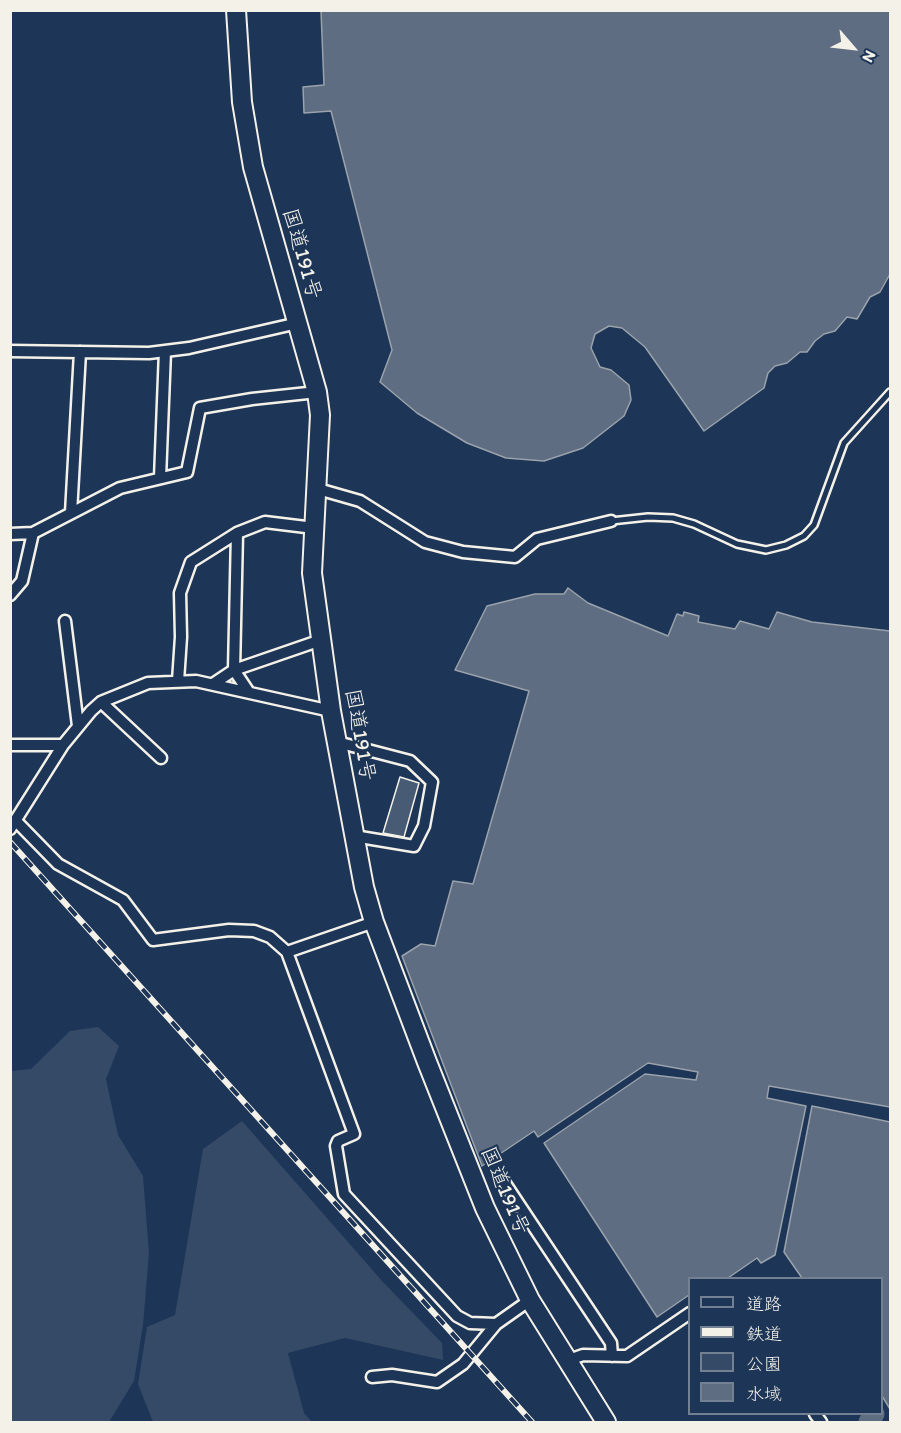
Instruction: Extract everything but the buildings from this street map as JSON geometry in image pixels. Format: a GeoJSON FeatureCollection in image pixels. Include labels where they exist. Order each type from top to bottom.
{"type":"FeatureCollection","features":[{"type":"Feature","properties":{"kind":"highway","name":"国道191号"},"geometry":{"type":"LineString","coordinates":[[236,10],[242,102],[253,167],[317,392],[321,427],[312,573],[331,711],[354,836],[374,922],[485,1209],[530,1300],[606,1422]]}},
{"type":"Feature","properties":{"kind":"street"},"geometry":{"type":"LineString","coordinates":[[10,351],[165,351],[298,323]]}},
{"type":"Feature","properties":{"kind":"street"},"geometry":{"type":"LineString","coordinates":[[160,478],[165,351]]}},
{"type":"Feature","properties":{"kind":"street"},"geometry":{"type":"LineString","coordinates":[[71,513],[80,352]]}},
{"type":"Feature","properties":{"kind":"street"},"geometry":{"type":"LineString","coordinates":[[10,534],[33,533],[120,488],[187,472],[200,408],[317,392]]}},
{"type":"Feature","properties":{"kind":"street"},"geometry":{"type":"LineString","coordinates":[[318,489],[360,501],[425,542],[442,549],[463,552],[515,557],[537,539],[611,521]]}},
{"type":"Feature","properties":{"kind":"street"},"geometry":{"type":"LineString","coordinates":[[178,681],[181,637],[180,593],[191,562],[237,532],[265,522],[314,528]]}},
{"type":"Feature","properties":{"kind":"street"},"geometry":{"type":"LineString","coordinates":[[237,532],[234,670],[248,691]]}},
{"type":"Feature","properties":{"kind":"street"},"geometry":{"type":"LineString","coordinates":[[10,595],[22,581],[33,533]]}},
{"type":"Feature","properties":{"kind":"street"},"geometry":{"type":"LineString","coordinates":[[65,621],[78,726]]}},
{"type":"Feature","properties":{"kind":"street"},"geometry":{"type":"LineString","coordinates":[[213,684],[234,670],[321,640]]}},
{"type":"Feature","properties":{"kind":"street"},"geometry":{"type":"LineString","coordinates":[[331,711],[213,684],[178,681],[148,683],[101,702],[78,726],[63,745],[13,825],[58,864],[123,900],[153,940],[229,930],[254,931],[270,937],[287,951],[354,1134],[338,1141],[336,1146],[344,1194],[458,1316],[470,1323],[496,1324]]}},
{"type":"Feature","properties":{"kind":"street"},"geometry":{"type":"LineString","coordinates":[[101,702],[161,758]]}},
{"type":"Feature","properties":{"kind":"street"},"geometry":{"type":"LineString","coordinates":[[337,742],[410,761],[432,782],[424,826],[414,846],[354,836]]}},
{"type":"Feature","properties":{"kind":"street"},"geometry":{"type":"LineString","coordinates":[[10,746],[63,745]]}},
{"type":"Feature","properties":{"kind":"street"},"geometry":{"type":"LineString","coordinates":[[287,951],[374,922]]}},
{"type":"Feature","properties":{"kind":"street"},"geometry":{"type":"LineString","coordinates":[[504,1182],[611,1343],[612,1356]]}},
{"type":"Feature","properties":{"kind":"street"},"geometry":{"type":"LineString","coordinates":[[372,1377],[392,1375],[437,1382],[464,1364],[496,1324],[530,1300]]}},
{"type":"Feature","properties":{"kind":"street"},"geometry":{"type":"LineString","coordinates":[[566,1361],[583,1355],[627,1356],[688,1314]]}},
{"type":"Feature","properties":{"kind":"lane"},"geometry":{"type":"LineString","coordinates":[[611,521],[648,516],[673,518],[694,524],[737,544],[766,550],[786,545],[804,536],[814,525],[844,443],[891,392]]}},
{"type":"Feature","properties":{"kind":"green space"},"geometry":{"type":"Polygon","coordinates":[[[98,1027],[119,1046],[106,1079],[118,1135],[143,1176],[149,1253],[143,1325],[134,1381],[109,1422],[11,1422],[11,1071],[31,1069],[70,1031],[98,1027]]]}},
{"type":"Feature","properties":{"kind":"green space"},"geometry":{"type":"Polygon","coordinates":[[[242,1121],[383,1282],[442,1343],[443,1360],[345,1338],[288,1353],[304,1413],[312,1422],[153,1422],[138,1384],[147,1327],[175,1315],[203,1149],[242,1121]]]}},
{"type":"Feature","properties":{"kind":"water"},"geometry":{"type":"Polygon","coordinates":[[[321,11],[890,11],[890,274],[880,292],[870,297],[857,319],[847,317],[835,331],[824,334],[815,341],[807,352],[800,352],[787,363],[775,366],[768,373],[764,388],[704,431],[645,347],[622,328],[609,326],[595,334],[591,348],[600,367],[611,370],[629,385],[631,400],[624,416],[583,448],[544,461],[506,458],[467,443],[417,413],[380,382],[392,350],[331,111],[304,113],[303,87],[324,85],[321,11]]]}},
{"type":"Feature","properties":{"kind":"water"},"geometry":{"type":"Polygon","coordinates":[[[568,588],[588,603],[668,636],[677,614],[683,616],[684,612],[699,616],[698,622],[735,629],[740,621],[769,629],[777,612],[812,622],[890,631],[890,1107],[769,1086],[767,1098],[806,1106],[775,1255],[761,1263],[757,1258],[729,1277],[688,1277],[688,1296],[657,1317],[544,1143],[645,1074],[696,1080],[698,1072],[648,1063],[538,1137],[534,1131],[482,1166],[402,956],[421,944],[435,946],[453,881],[473,884],[529,691],[455,670],[487,606],[535,594],[564,594],[568,588]]]}},
{"type":"Feature","properties":{"kind":"water"},"geometry":{"type":"Polygon","coordinates":[[[812,1106],[890,1122],[890,1409],[883,1398],[883,1277],[801,1277],[784,1252],[812,1106]]]}},
{"type":"Feature","properties":{"kind":"waterway"},"geometry":{"type":"LineString","coordinates":[[869,1422],[873,1415]]}},
{"type":"Feature","properties":{"kind":"railway"},"geometry":{"type":"LineString","coordinates":[[10,842],[532,1422]]}}]}
